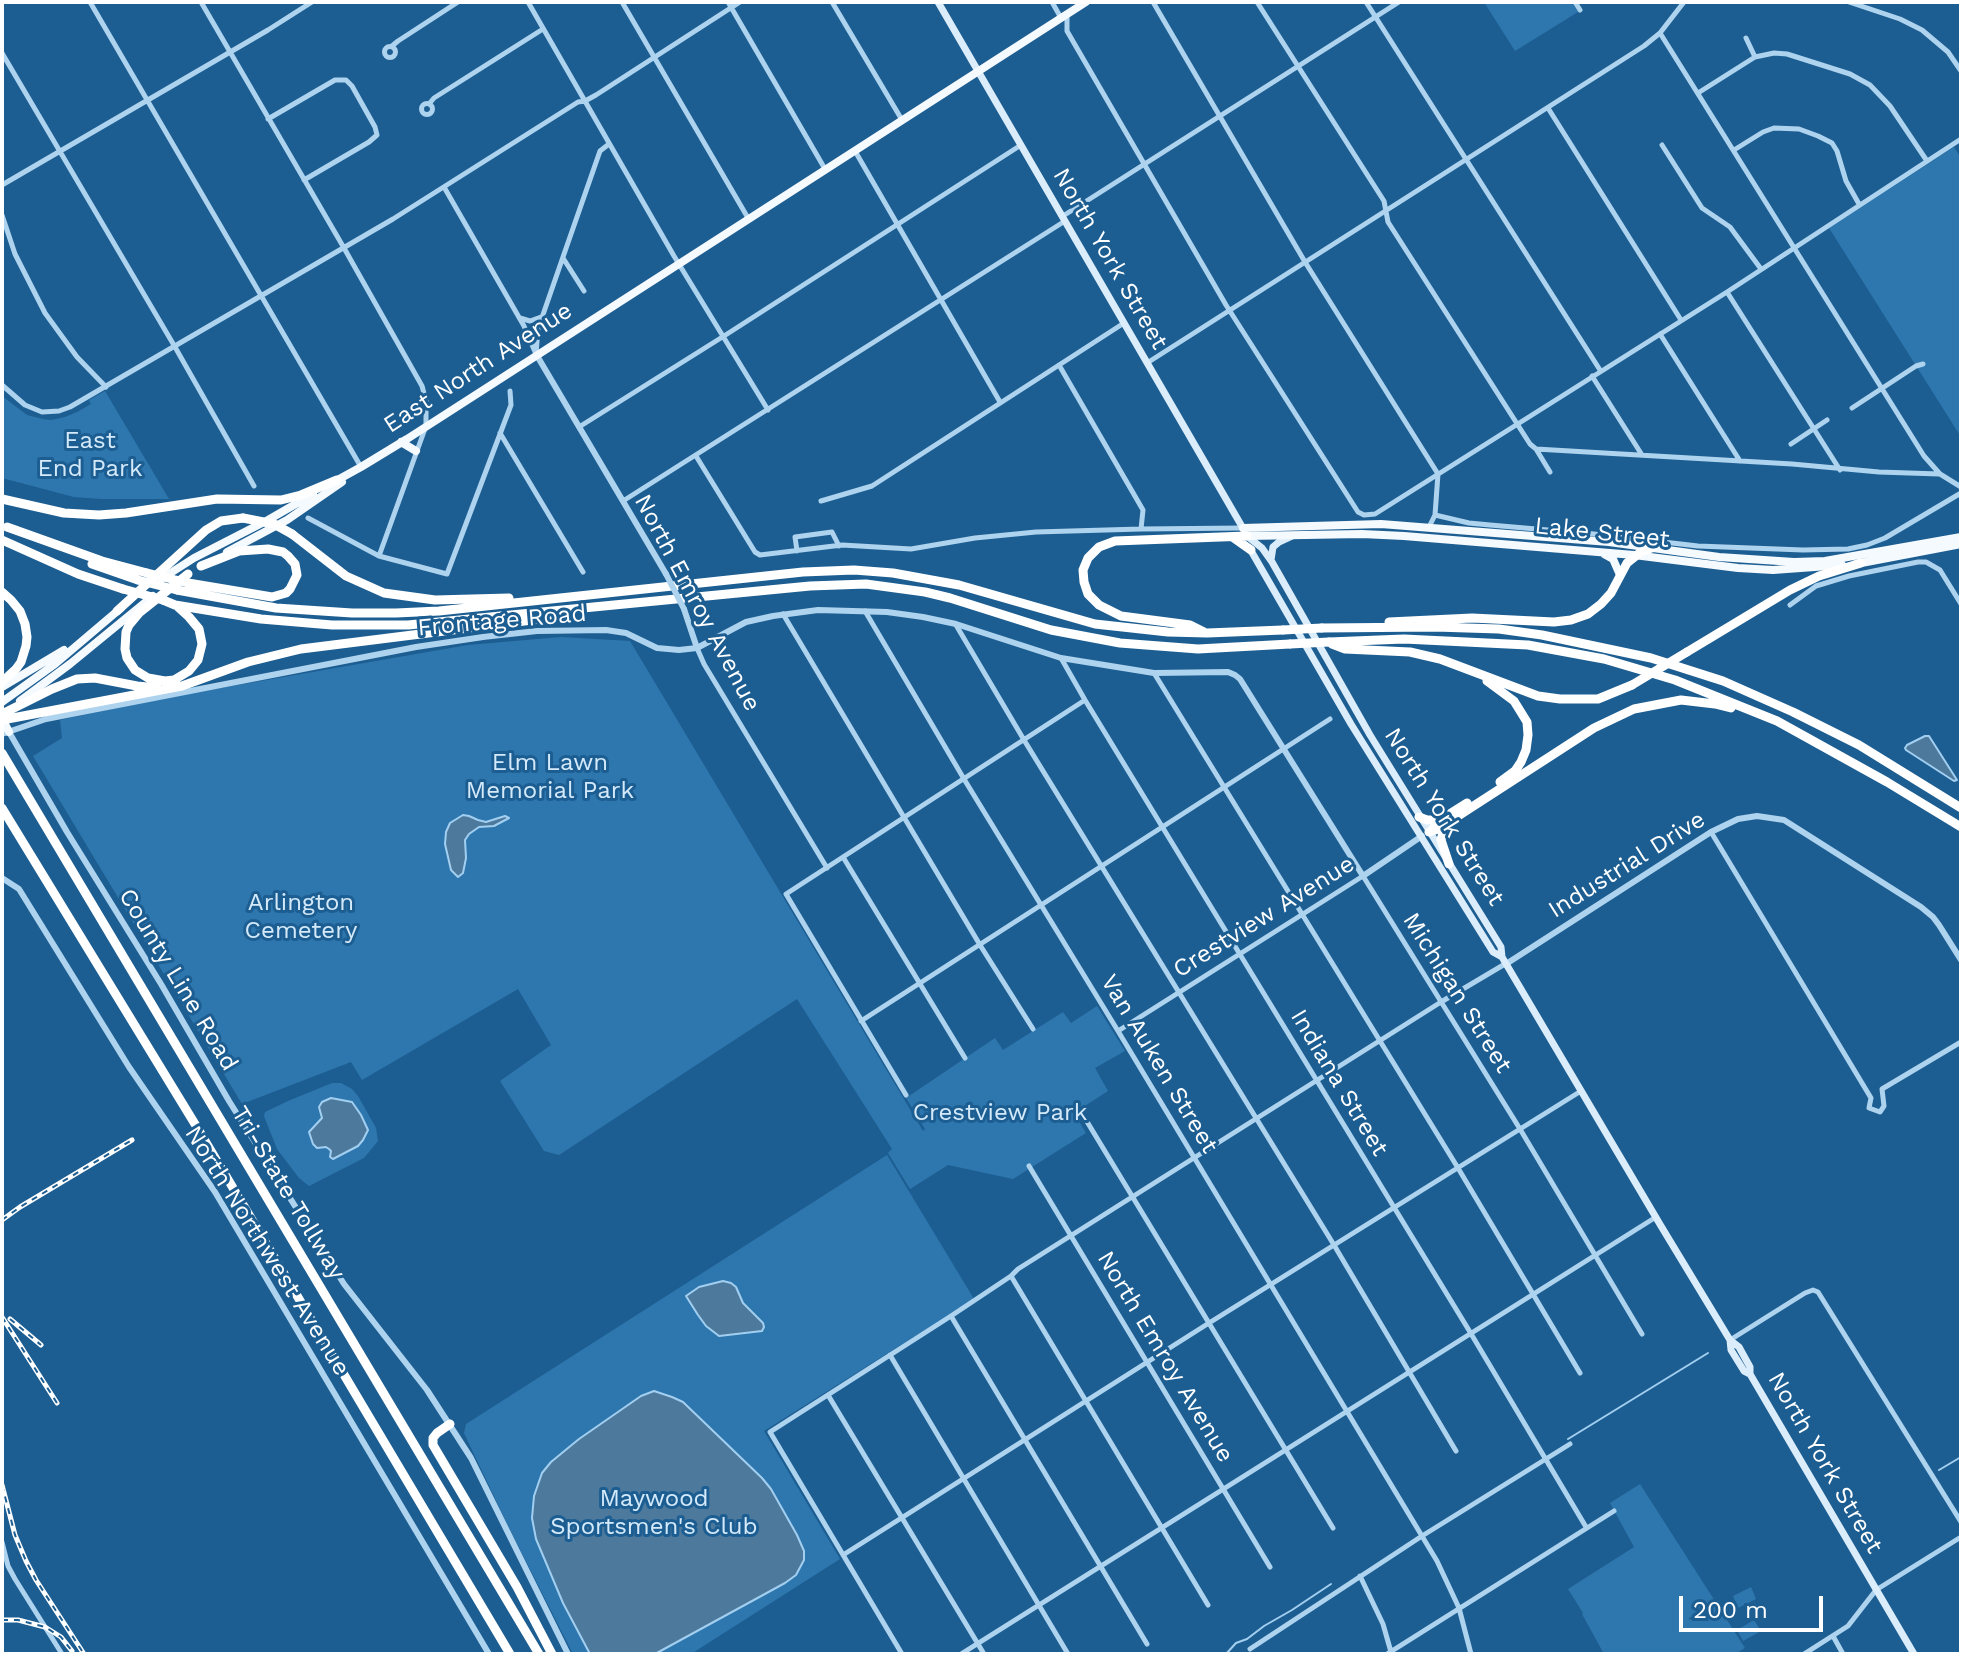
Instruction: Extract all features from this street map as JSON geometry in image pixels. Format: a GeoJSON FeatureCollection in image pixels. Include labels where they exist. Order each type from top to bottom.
{"type":"FeatureCollection","features":[{"type":"Feature","properties":{"kind":"highway"},"geometry":{"type":"LineString","coordinates":[[2,499],[64,513],[99,515],[217,499],[281,500],[337,480]]}},
{"type":"Feature","properties":{"kind":"highway"},"geometry":{"type":"LineString","coordinates":[[117,611],[206,530],[221,521],[243,518],[274,524],[292,534],[346,576],[384,593],[435,600],[565,597]]}},
{"type":"Feature","properties":{"kind":"highway"},"geometry":{"type":"LineString","coordinates":[[4,526],[177,590],[276,608],[352,613],[439,611],[803,572],[873,571],[959,585],[1095,624],[1207,633],[1416,620],[1571,620],[1588,614],[1601,604],[1634,555],[1652,548]]}},
{"type":"Feature","properties":{"kind":"highway"},"geometry":{"type":"LineString","coordinates":[[1207,633],[1190,625],[1137,619],[1106,610],[1088,594],[1083,570],[1093,551],[1106,543],[1231,537],[1245,532]]}},
{"type":"Feature","properties":{"kind":"highway"},"geometry":{"type":"LineString","coordinates":[[1231,537],[1251,550]]}},
{"type":"Feature","properties":{"kind":"highway"},"geometry":{"type":"LineString","coordinates":[[2,540],[78,574]]}},
{"type":"Feature","properties":{"kind":"highway"},"geometry":{"type":"LineString","coordinates":[[2,548],[175,605],[261,619],[367,626],[444,623],[810,586],[866,584],[925,592],[1051,630],[1120,643],[1198,649],[1404,639],[1528,645],[1604,659],[1675,680],[1777,721],[1961,827]]}},
{"type":"Feature","properties":{"kind":"highway"},"geometry":{"type":"LineString","coordinates":[[142,576],[188,578],[272,597],[286,593],[297,575],[295,564],[283,552],[259,548],[239,551],[201,566]]}},
{"type":"Feature","properties":{"kind":"highway"},"geometry":{"type":"LineString","coordinates":[[1329,642],[1345,649],[1410,652],[1440,659],[1538,696],[1598,699],[1632,685],[1790,590],[1819,576],[1861,563]]}},
{"type":"Feature","properties":{"kind":"highway"},"geometry":{"type":"LineString","coordinates":[[175,605],[199,629],[201,652],[194,667],[182,677],[157,681],[141,674],[130,664],[125,649],[126,632],[139,613],[188,578]]}},
{"type":"Feature","properties":{"kind":"highway"},"geometry":{"type":"LineString","coordinates":[[2,592],[20,611],[27,637],[21,662],[2,685]]}},
{"type":"Feature","properties":{"kind":"highway"},"geometry":{"type":"LineString","coordinates":[[3,718],[182,686],[248,662],[301,649],[523,622],[662,600]]}},
{"type":"Feature","properties":{"kind":"highway"},"geometry":{"type":"LineString","coordinates":[[1322,628],[1499,629],[1651,658],[1723,681],[1793,712],[1859,745],[1961,808]]}},
{"type":"Feature","properties":{"kind":"highway"},"geometry":{"type":"LineString","coordinates":[[1428,833],[1438,829],[1442,822],[1515,771],[1526,750],[1527,722],[1520,710],[1503,691],[1466,668]]}},
{"type":"Feature","properties":{"kind":"highway"},"geometry":{"type":"LineString","coordinates":[[3,718],[52,689],[77,679],[95,678],[148,688],[182,686]]}},
{"type":"Feature","properties":{"kind":"highway"},"geometry":{"type":"LineString","coordinates":[[1419,817],[1442,822],[1594,728],[1634,709],[1681,700],[1715,704],[1777,721]]}},
{"type":"Feature","properties":{"kind":"highway","name":"Tri-State Tollway"},"geometry":{"type":"LineString","coordinates":[[2,753],[539,1654]]}},
{"type":"Feature","properties":{"kind":"highway","name":"Tri-State Tollway"},"geometry":{"type":"LineString","coordinates":[[2,808],[198,1129],[510,1654]]}},
{"type":"Feature","properties":{"kind":"highway"},"geometry":{"type":"LineString","coordinates":[[1442,822],[1441,840],[1449,864]]}},
{"type":"Feature","properties":{"kind":"highway"},"geometry":{"type":"LineString","coordinates":[[450,1424],[437,1433],[433,1445],[517,1587],[552,1654]]}},
{"type":"Feature","properties":{"kind":"main road","name":"North York Street"},"geometry":{"type":"LineString","coordinates":[[938,2],[1245,532],[1251,550],[1351,724],[1449,864],[1501,947],[1504,960],[1730,1340],[1739,1347],[1750,1367],[1750,1374],[1914,1654]]}},
{"type":"Feature","properties":{"kind":"main road","name":"East North Avenue"},"geometry":{"type":"LineString","coordinates":[[2,702],[55,664],[117,611],[184,564],[361,467],[1086,2]]}},
{"type":"Feature","properties":{"kind":"main road"},"geometry":{"type":"LineString","coordinates":[[401,442],[416,451]]}},
{"type":"Feature","properties":{"kind":"main road"},"geometry":{"type":"LineString","coordinates":[[6,733],[3,718],[138,607],[188,578],[201,566],[287,520],[361,467]]}},
{"type":"Feature","properties":{"kind":"main road","name":"Lake Street"},"geometry":{"type":"LineString","coordinates":[[1245,532],[1381,524],[1609,542],[1719,557],[1794,562],[1825,561],[1961,537]]}},
{"type":"Feature","properties":{"kind":"main road","name":"North York Street"},"geometry":{"type":"LineString","coordinates":[[1245,532],[1272,562],[1493,952],[1504,960]]}},
{"type":"Feature","properties":{"kind":"main road","name":"Lake Street"},"geometry":{"type":"LineString","coordinates":[[1245,532],[1404,536],[1773,570],[1861,563],[1961,544]]}},
{"type":"Feature","properties":{"kind":"main road"},"geometry":{"type":"LineString","coordinates":[[1272,562],[1273,547],[1297,534]]}},
{"type":"Feature","properties":{"kind":"main road"},"geometry":{"type":"LineString","coordinates":[[1600,552],[1613,559],[1620,575]]}},
{"type":"Feature","properties":{"kind":"main road"},"geometry":{"type":"LineString","coordinates":[[2,685],[41,665],[104,622]]}},
{"type":"Feature","properties":{"kind":"street"},"geometry":{"type":"LineString","coordinates":[[90,2],[361,467]]}},
{"type":"Feature","properties":{"kind":"street"},"geometry":{"type":"LineString","coordinates":[[201,2],[420,380],[426,401],[426,426],[379,556]]}},
{"type":"Feature","properties":{"kind":"street"},"geometry":{"type":"LineString","coordinates":[[2,185],[312,2]]}},
{"type":"Feature","properties":{"kind":"street"},"geometry":{"type":"LineString","coordinates":[[392,46],[458,2]]}},
{"type":"Feature","properties":{"kind":"street"},"geometry":{"type":"LineString","coordinates":[[528,2],[768,410]]}},
{"type":"Feature","properties":{"kind":"street"},"geometry":{"type":"LineString","coordinates":[[622,2],[748,218]]}},
{"type":"Feature","properties":{"kind":"street"},"geometry":{"type":"LineString","coordinates":[[2,385],[25,405],[42,412],[59,411],[82,400],[344,248],[578,102],[585,101],[730,5],[740,2]]}},
{"type":"Feature","properties":{"kind":"street"},"geometry":{"type":"LineString","coordinates":[[832,2],[902,120]]}},
{"type":"Feature","properties":{"kind":"street"},"geometry":{"type":"LineString","coordinates":[[1052,2],[1064,16],[1067,31],[1230,311],[1358,512],[1364,515],[1375,514],[1727,292],[1961,139]]}},
{"type":"Feature","properties":{"kind":"street"},"geometry":{"type":"LineString","coordinates":[[1153,2],[1305,262],[1438,474],[1435,515],[1429,528]]}},
{"type":"Feature","properties":{"kind":"street"},"geometry":{"type":"LineString","coordinates":[[1257,2],[1384,201],[1388,222],[1550,472]]}},
{"type":"Feature","properties":{"kind":"street"},"geometry":{"type":"LineString","coordinates":[[1366,2],[1600,370]]}},
{"type":"Feature","properties":{"kind":"street"},"geometry":{"type":"LineString","coordinates":[[623,501],[1399,2]]}},
{"type":"Feature","properties":{"kind":"street"},"geometry":{"type":"LineString","coordinates":[[1575,2],[1580,10]]}},
{"type":"Feature","properties":{"kind":"street"},"geometry":{"type":"LineString","coordinates":[[1147,363],[1644,46],[1660,33],[1684,2]]}},
{"type":"Feature","properties":{"kind":"street"},"geometry":{"type":"LineString","coordinates":[[1849,2],[1922,30],[1948,52],[1961,71]]}},
{"type":"Feature","properties":{"kind":"street"},"geometry":{"type":"LineString","coordinates":[[730,5],[825,169]]}},
{"type":"Feature","properties":{"kind":"street"},"geometry":{"type":"LineString","coordinates":[[1051,24],[1067,31]]}},
{"type":"Feature","properties":{"kind":"street"},"geometry":{"type":"LineString","coordinates":[[429,104],[543,29]]}},
{"type":"Feature","properties":{"kind":"street"},"geometry":{"type":"LineString","coordinates":[[1660,33],[1924,456],[1940,474],[1961,487]]}},
{"type":"Feature","properties":{"kind":"street"},"geometry":{"type":"LineString","coordinates":[[1746,38],[1755,57]]}},
{"type":"Feature","properties":{"kind":"street"},"geometry":{"type":"LineString","coordinates":[[2,53],[254,486]]}},
{"type":"Feature","properties":{"kind":"street"},"geometry":{"type":"LineString","coordinates":[[1698,93],[1755,57],[1787,54],[1850,74],[1877,91],[1927,161]]}},
{"type":"Feature","properties":{"kind":"street"},"geometry":{"type":"LineString","coordinates":[[268,119],[335,80],[349,82],[377,135],[304,180]]}},
{"type":"Feature","properties":{"kind":"street"},"geometry":{"type":"LineString","coordinates":[[1548,108],[1681,320]]}},
{"type":"Feature","properties":{"kind":"street"},"geometry":{"type":"LineString","coordinates":[[1734,150],[1774,128],[1799,129],[1818,136],[1832,143],[1837,151],[1846,181],[1859,204]]}},
{"type":"Feature","properties":{"kind":"street"},"geometry":{"type":"LineString","coordinates":[[536,354],[543,313],[600,151],[609,144]]}},
{"type":"Feature","properties":{"kind":"street"},"geometry":{"type":"LineString","coordinates":[[579,427],[1021,145]]}},
{"type":"Feature","properties":{"kind":"street"},"geometry":{"type":"LineString","coordinates":[[1662,145],[1702,208],[1730,227],[1761,269]]}},
{"type":"Feature","properties":{"kind":"street"},"geometry":{"type":"LineString","coordinates":[[855,150],[1001,402]]}},
{"type":"Feature","properties":{"kind":"street"},"geometry":{"type":"LineString","coordinates":[[444,187],[519,318],[536,354]]}},
{"type":"Feature","properties":{"kind":"street"},"geometry":{"type":"LineString","coordinates":[[2,215],[15,254],[36,298],[64,340],[106,387]]}},
{"type":"Feature","properties":{"kind":"street"},"geometry":{"type":"LineString","coordinates":[[563,257],[584,291]]}},
{"type":"Feature","properties":{"kind":"street"},"geometry":{"type":"LineString","coordinates":[[1727,292],[1840,470]]}},
{"type":"Feature","properties":{"kind":"street"},"geometry":{"type":"LineString","coordinates":[[519,318],[535,320],[543,313]]}},
{"type":"Feature","properties":{"kind":"street"},"geometry":{"type":"LineString","coordinates":[[821,501],[872,486],[1124,323]]}},
{"type":"Feature","properties":{"kind":"street"},"geometry":{"type":"LineString","coordinates":[[1660,334],[1740,461]]}},
{"type":"Feature","properties":{"kind":"street","name":"North Emroy Avenue"},"geometry":{"type":"LineString","coordinates":[[536,354],[666,574],[684,609],[704,664],[827,868]]}},
{"type":"Feature","properties":{"kind":"street"},"geometry":{"type":"LineString","coordinates":[[1852,408],[1923,364]]}},
{"type":"Feature","properties":{"kind":"street"},"geometry":{"type":"LineString","coordinates":[[1059,365],[1143,510],[1141,529]]}},
{"type":"Feature","properties":{"kind":"street"},"geometry":{"type":"LineString","coordinates":[[1592,376],[1642,455]]}},
{"type":"Feature","properties":{"kind":"street"},"geometry":{"type":"LineString","coordinates":[[308,518],[379,556],[447,574],[511,405],[510,391]]}},
{"type":"Feature","properties":{"kind":"street"},"geometry":{"type":"LineString","coordinates":[[1791,444],[1827,420]]}},
{"type":"Feature","properties":{"kind":"street"},"geometry":{"type":"LineString","coordinates":[[499,432],[583,572]]}},
{"type":"Feature","properties":{"kind":"street"},"geometry":{"type":"LineString","coordinates":[[1536,449],[1940,474]]}},
{"type":"Feature","properties":{"kind":"street"},"geometry":{"type":"LineString","coordinates":[[696,456],[755,552],[760,555],[839,546],[911,549],[1012,534],[1141,529],[1245,532]]}},
{"type":"Feature","properties":{"kind":"street"},"geometry":{"type":"LineString","coordinates":[[1435,515],[1469,523],[1698,546],[1828,550],[1875,543],[1961,493]]}},
{"type":"Feature","properties":{"kind":"street"},"geometry":{"type":"LineString","coordinates":[[797,551],[795,537],[832,532],[839,546]]}},
{"type":"Feature","properties":{"kind":"street"},"geometry":{"type":"LineString","coordinates":[[1790,605],[1816,586],[1918,562],[1926,562],[1940,570],[1961,604]]}},
{"type":"Feature","properties":{"kind":"street","name":"Frontage Road"},"geometry":{"type":"LineString","coordinates":[[6,733],[46,719],[416,647],[537,631],[606,630],[626,633],[657,648],[679,650],[697,648],[746,622],[818,610],[923,617],[956,624],[1061,658],[1154,673],[1228,672],[1235,675]]}},
{"type":"Feature","properties":{"kind":"street","name":"Van Auken Street"},"geometry":{"type":"LineString","coordinates":[[865,611],[1437,1561],[1459,1608],[1471,1654]]}},
{"type":"Feature","properties":{"kind":"street"},"geometry":{"type":"LineString","coordinates":[[783,614],[903,818],[1033,1029]]}},
{"type":"Feature","properties":{"kind":"street"},"geometry":{"type":"LineString","coordinates":[[956,624],[1456,1451]]}},
{"type":"Feature","properties":{"kind":"street","name":"Indiana Street"},"geometry":{"type":"LineString","coordinates":[[1061,658],[1586,1527]]}},
{"type":"Feature","properties":{"kind":"street"},"geometry":{"type":"LineString","coordinates":[[1154,673],[1580,1373]]}},
{"type":"Feature","properties":{"kind":"street","name":"Michigan Street"},"geometry":{"type":"LineString","coordinates":[[1235,675],[1520,1129],[1642,1334]]}},
{"type":"Feature","properties":{"kind":"street"},"geometry":{"type":"LineString","coordinates":[[906,1095],[786,894],[1085,700]]}},
{"type":"Feature","properties":{"kind":"street"},"geometry":{"type":"LineString","coordinates":[[861,1021],[1330,719]]}},
{"type":"Feature","properties":{"kind":"street","name":"County Line Road"},"geometry":{"type":"LineString","coordinates":[[6,733],[344,1284],[427,1390],[471,1458],[568,1654]]}},
{"type":"Feature","properties":{"kind":"street","name":"Industrial Drive"},"geometry":{"type":"LineString","coordinates":[[1504,960],[1711,832],[1738,819],[1757,816],[1784,820],[1924,909],[1939,925],[1961,960]]}},
{"type":"Feature","properties":{"kind":"street"},"geometry":{"type":"LineString","coordinates":[[1711,832],[1871,1098],[1869,1108],[1880,1112],[1884,1106],[1882,1089],[1961,1042]]}},
{"type":"Feature","properties":{"kind":"street","name":"Crestview Avenue"},"geometry":{"type":"LineString","coordinates":[[1118,1031],[1428,833]]}},
{"type":"Feature","properties":{"kind":"street"},"geometry":{"type":"LineString","coordinates":[[843,857],[965,1058]]}},
{"type":"Feature","properties":{"kind":"street","name":"North Northwest Avenue"},"geometry":{"type":"LineString","coordinates":[[2,878],[19,889],[142,1086],[215,1192],[489,1654]]}},
{"type":"Feature","properties":{"kind":"street"},"geometry":{"type":"LineString","coordinates":[[902,1654],[770,1432],[951,1316],[1018,1269],[1504,960]]}},
{"type":"Feature","properties":{"kind":"street"},"geometry":{"type":"LineString","coordinates":[[843,1555],[1582,1091]]}},
{"type":"Feature","properties":{"kind":"street"},"geometry":{"type":"LineString","coordinates":[[1083,1115],[1333,1528]]}},
{"type":"Feature","properties":{"kind":"street","name":"North Emroy Avenue"},"geometry":{"type":"LineString","coordinates":[[1029,1166],[1270,1567]]}},
{"type":"Feature","properties":{"kind":"street"},"geometry":{"type":"LineString","coordinates":[[961,1654],[1656,1217]]}},
{"type":"Feature","properties":{"kind":"street"},"geometry":{"type":"LineString","coordinates":[[1011,1276],[1208,1605]]}},
{"type":"Feature","properties":{"kind":"street"},"geometry":{"type":"LineString","coordinates":[[1730,1340],[1805,1293],[1816,1291],[1823,1297],[1961,1522]]}},
{"type":"Feature","properties":{"kind":"street"},"geometry":{"type":"LineString","coordinates":[[951,1316],[1147,1644]]}},
{"type":"Feature","properties":{"kind":"street"},"geometry":{"type":"LineString","coordinates":[[890,1355],[1068,1654]]}},
{"type":"Feature","properties":{"kind":"street"},"geometry":{"type":"LineString","coordinates":[[828,1395],[984,1654]]}},
{"type":"Feature","properties":{"kind":"street"},"geometry":{"type":"LineString","coordinates":[[1250,1649],[1570,1444]]}},
{"type":"Feature","properties":{"kind":"street"},"geometry":{"type":"LineString","coordinates":[[1360,1576],[1383,1624],[1390,1653],[1614,1511]]}},
{"type":"Feature","properties":{"kind":"street"},"geometry":{"type":"LineString","coordinates":[[1804,1654],[1848,1626],[1876,1590],[1961,1537]]}},
{"type":"Feature","properties":{"kind":"street"},"geometry":{"type":"LineString","coordinates":[[2,1542],[8,1566],[62,1654]]}},
{"type":"Feature","properties":{"kind":"street"},"geometry":{"type":"LineString","coordinates":[[1833,1636],[1843,1654]]}},
{"type":"Feature","properties":{"kind":"green space"},"geometry":{"type":"Polygon","coordinates":[[[1484,2],[1572,2],[1578,12],[1515,51],[1484,2]]]}},
{"type":"Feature","properties":{"kind":"green space"},"geometry":{"type":"Polygon","coordinates":[[[1954,147],[1961,158],[1961,437],[1829,228],[1954,147]]]}},
{"type":"Feature","properties":{"kind":"green space","name":"East End Park"},"geometry":{"type":"Polygon","coordinates":[[[105,391],[169,499],[74,497],[2,478],[2,396],[27,415],[51,420],[77,412],[105,391]]]}},
{"type":"Feature","properties":{"kind":"green space"},"geometry":{"type":"Polygon","coordinates":[[[561,637],[630,641],[923,1131],[925,1129],[906,1098],[995,1038],[1003,1050],[1063,1012],[1071,1023],[1097,1006],[1125,1051],[1095,1068],[1108,1091],[1074,1113],[1086,1133],[1013,1179],[948,1165],[910,1189],[888,1153],[892,1149],[797,999],[559,1155],[544,1151],[500,1081],[551,1045],[518,989],[362,1080],[351,1062],[242,1104],[33,756],[62,738],[60,720],[186,694],[468,645],[561,637]]]}},
{"type":"Feature","properties":{"kind":"green space"},"geometry":{"type":"Polygon","coordinates":[[[332,1083],[341,1083],[358,1096],[376,1128],[378,1141],[364,1158],[309,1186],[277,1149],[264,1116],[265,1112],[332,1083]]]}},
{"type":"Feature","properties":{"kind":"green space","name":"Maywood Sportsmen's Club"},"geometry":{"type":"Polygon","coordinates":[[[887,1155],[974,1299],[764,1431],[840,1559],[691,1654],[573,1654],[464,1433],[466,1424],[887,1155]]]}},
{"type":"Feature","properties":{"kind":"green space"},"geometry":{"type":"Polygon","coordinates":[[[1640,1484],[1745,1648],[1735,1654],[1604,1654],[1568,1589],[1634,1547],[1610,1503],[1640,1484]]]}},
{"type":"Feature","properties":{"kind":"green space"},"geometry":{"type":"Polygon","coordinates":[[[1751,1587],[1756,1599],[1738,1608],[1733,1596],[1751,1587]]]}},
{"type":"Feature","properties":{"kind":"green space"},"geometry":{"type":"Polygon","coordinates":[[[1754,1620],[1761,1631],[1743,1641],[1737,1630],[1754,1620]]]}},
{"type":"Feature","properties":{"kind":"shaded area"},"geometry":{"type":"Polygon","coordinates":[[[1929,736],[1957,780],[1906,750],[1907,745],[1929,736]]]}},
{"type":"Feature","properties":{"kind":"shaded area"},"geometry":{"type":"Polygon","coordinates":[[[463,815],[486,822],[505,816],[509,818],[494,826],[479,827],[469,834],[465,840],[463,873],[458,877],[451,870],[445,844],[450,823],[463,815]]]}},
{"type":"Feature","properties":{"kind":"shaded area"},"geometry":{"type":"Polygon","coordinates":[[[331,1098],[352,1102],[368,1130],[358,1146],[333,1159],[329,1149],[317,1148],[313,1144],[309,1132],[322,1118],[319,1107],[322,1102],[331,1098]]]}},
{"type":"Feature","properties":{"kind":"shaded area"},"geometry":{"type":"Polygon","coordinates":[[[723,1281],[736,1287],[743,1303],[763,1323],[762,1331],[719,1336],[706,1326],[686,1296],[699,1287],[723,1281]]]}},
{"type":"Feature","properties":{"kind":"shaded area"},"geometry":{"type":"Polygon","coordinates":[[[654,1391],[683,1402],[762,1478],[797,1535],[804,1551],[804,1560],[796,1575],[785,1583],[655,1654],[590,1654],[563,1603],[536,1539],[532,1518],[534,1496],[542,1473],[551,1462],[641,1396],[654,1391]]]}},
{"type":"Feature","properties":{"kind":"waterway"},"geometry":{"type":"LineString","coordinates":[[1568,1439],[1708,1353]]}},
{"type":"Feature","properties":{"kind":"waterway"},"geometry":{"type":"LineString","coordinates":[[1939,1470],[1961,1457]]}},
{"type":"Feature","properties":{"kind":"waterway"},"geometry":{"type":"LineString","coordinates":[[1226,1654],[1236,1643],[1247,1639],[1331,1584]]}},
{"type":"Feature","properties":{"kind":"railway"},"geometry":{"type":"LineString","coordinates":[[2,1220],[132,1140]]}},
{"type":"Feature","properties":{"kind":"railway"},"geometry":{"type":"LineString","coordinates":[[2,1317],[57,1403]]}},
{"type":"Feature","properties":{"kind":"railway"},"geometry":{"type":"LineString","coordinates":[[10,1319],[41,1345]]}},
{"type":"Feature","properties":{"kind":"railway"},"geometry":{"type":"LineString","coordinates":[[2,1485],[15,1535],[26,1561],[84,1654]]}},
{"type":"Feature","properties":{"kind":"railway"},"geometry":{"type":"LineString","coordinates":[[2,1620],[18,1620],[45,1627],[61,1637],[72,1651]]}},
{"type":"Feature","properties":{"kind":"park label","name":"Elm Lawn Memorial Park"},"geometry":{"type":"Point","coordinates":[550,777]}},
{"type":"Feature","properties":{"kind":"park label","name":"Arlington Cemetery"},"geometry":{"type":"Point","coordinates":[301,917]}},
{"type":"Feature","properties":{"kind":"park label","name":"Crestview Park"},"geometry":{"type":"Point","coordinates":[1000,1113]}}]}
